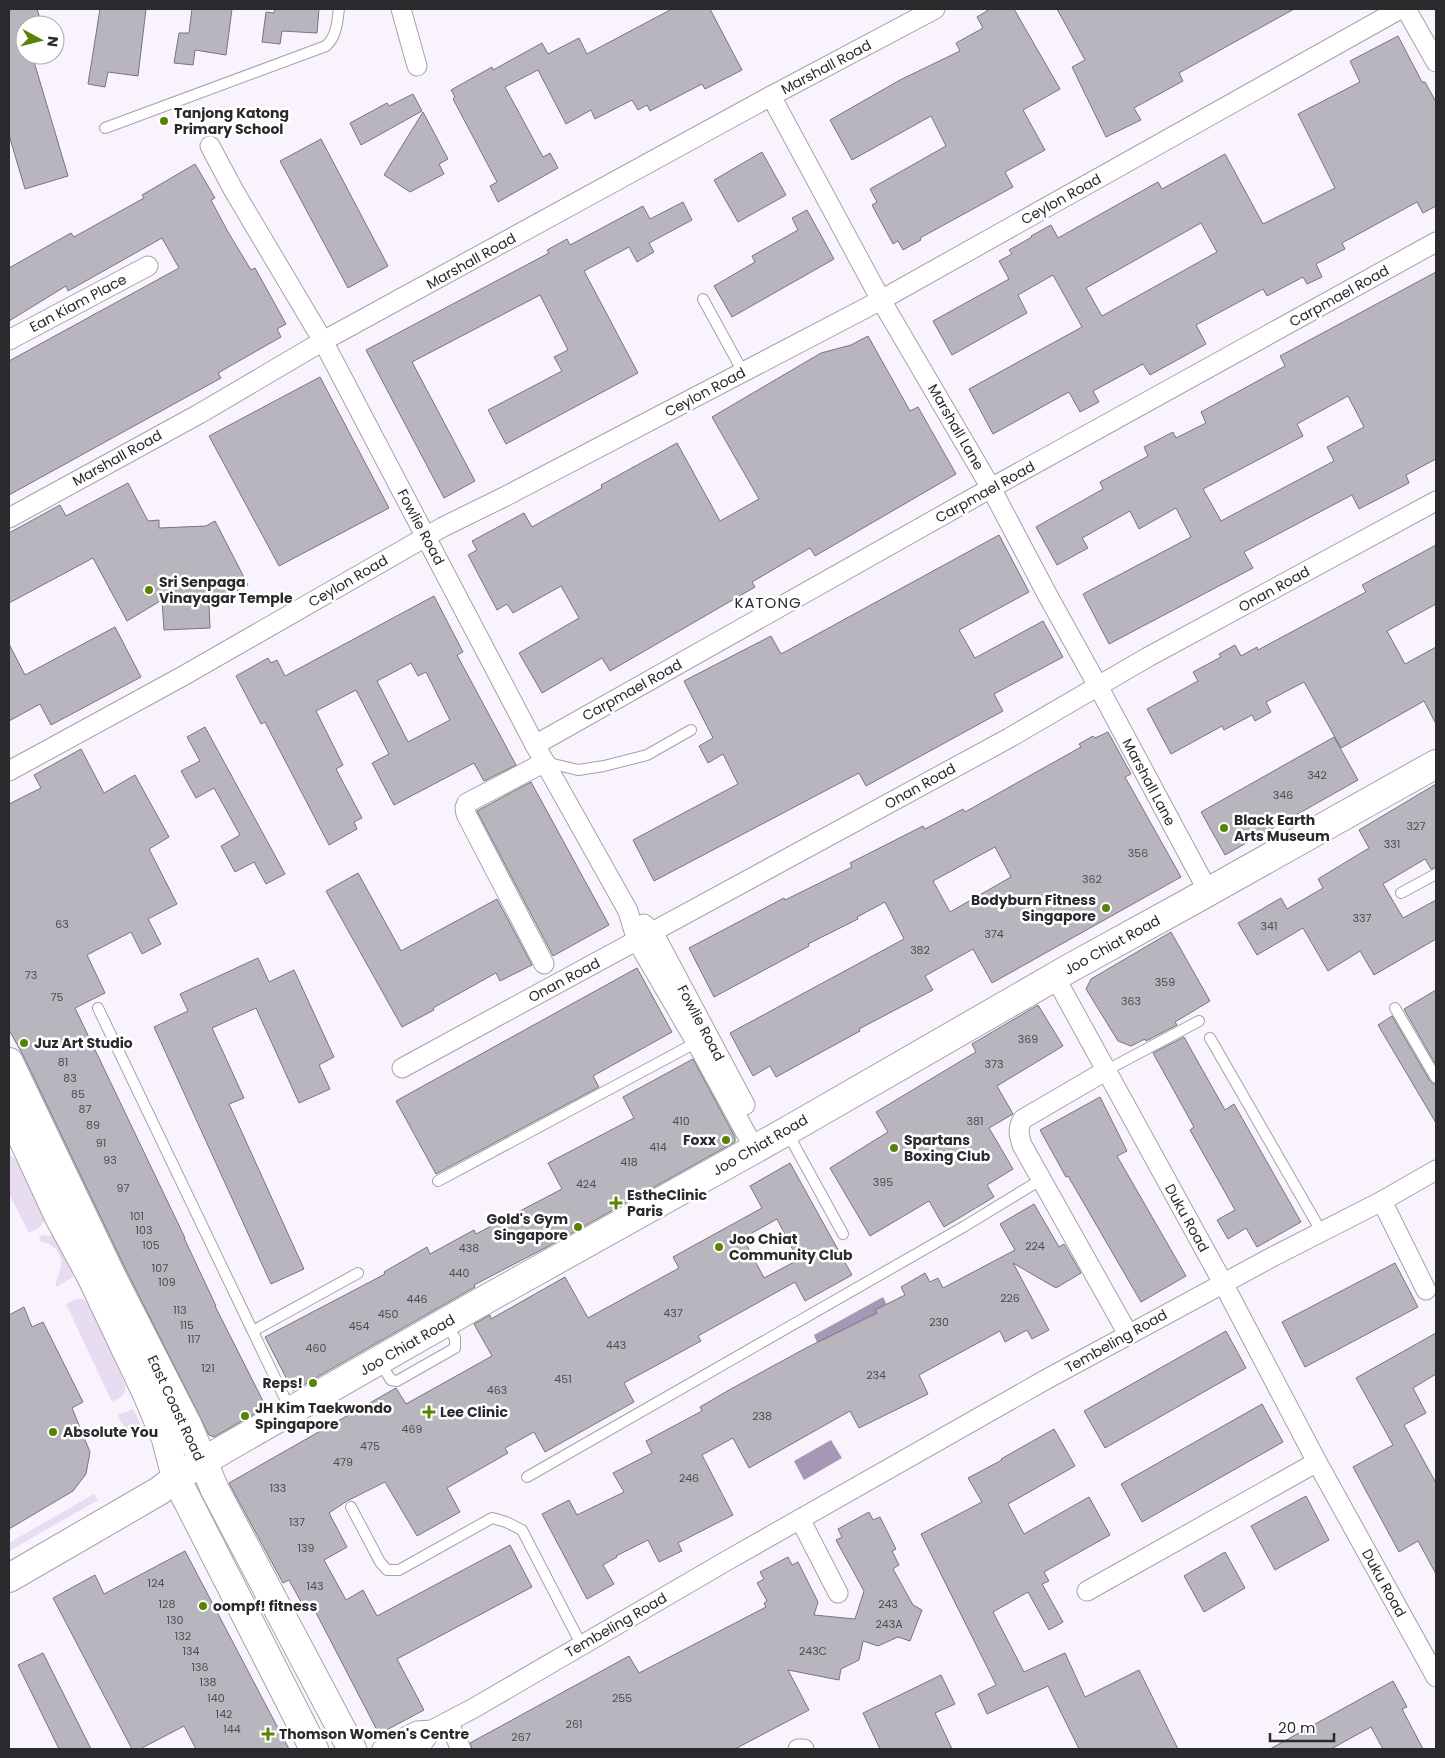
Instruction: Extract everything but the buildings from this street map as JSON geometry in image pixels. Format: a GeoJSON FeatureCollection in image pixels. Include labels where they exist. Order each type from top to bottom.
{"type":"FeatureCollection","features":[{"type":"Feature","properties":{"kind":"street"},"geometry":{"type":"LineString","coordinates":[[401,9],[417,66]]}},
{"type":"Feature","properties":{"kind":"street","name":"Marshall Road"},"geometry":{"type":"LineString","coordinates":[[9,518],[198,414],[323,341],[771,96],[935,9]]}},
{"type":"Feature","properties":{"kind":"street","name":"Ceylon Road"},"geometry":{"type":"LineString","coordinates":[[9,771],[183,676],[426,536],[881,300],[1400,9]]}},
{"type":"Feature","properties":{"kind":"street"},"geometry":{"type":"LineString","coordinates":[[1406,9],[1436,62]]}},
{"type":"Feature","properties":{"kind":"street","name":"Marshall Lane"},"geometry":{"type":"LineString","coordinates":[[771,96],[881,300],[991,488],[1208,891]]}},
{"type":"Feature","properties":{"kind":"street","name":"Fowlie Road"},"geometry":{"type":"LineString","coordinates":[[210,146],[234,191],[323,341],[535,745],[702,1039],[769,1141]]}},
{"type":"Feature","properties":{"kind":"street","name":"Carpmael Road"},"geometry":{"type":"LineString","coordinates":[[535,745],[991,488],[1436,242]]}},
{"type":"Feature","properties":{"kind":"street","name":"Ean Kiam Place"},"geometry":{"type":"LineString","coordinates":[[10,336],[148,266]]}},
{"type":"Feature","properties":{"kind":"street","name":"Onan Road"},"geometry":{"type":"LineString","coordinates":[[402,1068],[1010,738],[1098,686],[1436,501]]}},
{"type":"Feature","properties":{"kind":"street"},"geometry":{"type":"LineString","coordinates":[[544,964],[466,814],[465,808],[467,803],[545,762]]}},
{"type":"Feature","properties":{"kind":"street","name":"Joo Chiat Road"},"geometry":{"type":"LineString","coordinates":[[9,1578],[159,1491],[202,1462],[446,1323],[1055,977],[1436,766]]}},
{"type":"Feature","properties":{"kind":"street","name":"Duku Road"},"geometry":{"type":"LineString","coordinates":[[1055,977],[1223,1283],[1317,1462],[1431,1656],[1436,1677]]}},
{"type":"Feature","properties":{"kind":"street","name":"East Coast Road"},"geometry":{"type":"LineString","coordinates":[[9,1062],[112,1277],[188,1426],[215,1490],[352,1749]]}},
{"type":"Feature","properties":{"kind":"street"},"geometry":{"type":"LineString","coordinates":[[1107,1070],[1023,1119],[1019,1125],[1018,1135],[1128,1334]]}},
{"type":"Feature","properties":{"kind":"street","name":"East Coast Road"},"geometry":{"type":"LineString","coordinates":[[9,1109],[58,1215],[91,1276],[147,1394],[166,1439],[176,1478],[314,1749]]}},
{"type":"Feature","properties":{"kind":"street","name":"Tembeling Road"},"geometry":{"type":"LineString","coordinates":[[412,1749],[422,1744],[440,1726],[800,1519],[1128,1334],[1321,1231],[1382,1201],[1436,1170]]}},
{"type":"Feature","properties":{"kind":"street"},"geometry":{"type":"LineString","coordinates":[[1382,1201],[1426,1290]]}},
{"type":"Feature","properties":{"kind":"street"},"geometry":{"type":"LineString","coordinates":[[1087,1591],[1317,1462]]}},
{"type":"Feature","properties":{"kind":"street"},"geometry":{"type":"LineString","coordinates":[[800,1519],[838,1593]]}},
{"type":"Feature","properties":{"kind":"street"},"geometry":{"type":"LineString","coordinates":[[440,1726],[461,1749]]}},
{"type":"Feature","properties":{"kind":"street","name":"Tembeling Road"},"geometry":{"type":"LineString","coordinates":[[382,1749],[417,1731],[440,1726]]}},
{"type":"Feature","properties":{"kind":"street"},"geometry":{"type":"LineString","coordinates":[[798,1749],[804,1749]]}},
{"type":"Feature","properties":{"kind":"lane"},"geometry":{"type":"LineString","coordinates":[[105,128],[326,46],[335,33],[339,9]]}},
{"type":"Feature","properties":{"kind":"lane"},"geometry":{"type":"LineString","coordinates":[[703,298],[743,372]]}},
{"type":"Feature","properties":{"kind":"lane"},"geometry":{"type":"LineString","coordinates":[[545,762],[578,770],[604,766],[647,755],[692,730]]}},
{"type":"Feature","properties":{"kind":"lane"},"geometry":{"type":"LineString","coordinates":[[1401,893],[1436,874]]}},
{"type":"Feature","properties":{"kind":"lane"},"geometry":{"type":"LineString","coordinates":[[98,1008],[292,1412]]}},
{"type":"Feature","properties":{"kind":"lane"},"geometry":{"type":"LineString","coordinates":[[1395,1008],[1436,1078]]}},
{"type":"Feature","properties":{"kind":"lane"},"geometry":{"type":"LineString","coordinates":[[1107,1070],[1199,1021]]}},
{"type":"Feature","properties":{"kind":"lane"},"geometry":{"type":"LineString","coordinates":[[1210,1038],[1321,1231]]}},
{"type":"Feature","properties":{"kind":"lane"},"geometry":{"type":"LineString","coordinates":[[438,1181],[702,1039]]}},
{"type":"Feature","properties":{"kind":"lane"},"geometry":{"type":"LineString","coordinates":[[769,1141],[843,1234]]}},
{"type":"Feature","properties":{"kind":"lane"},"geometry":{"type":"LineString","coordinates":[[527,1477],[957,1231],[1042,1180]]}},
{"type":"Feature","properties":{"kind":"lane"},"geometry":{"type":"LineString","coordinates":[[253,1331],[358,1273]]}},
{"type":"Feature","properties":{"kind":"lane"},"geometry":{"type":"LineString","coordinates":[[351,1507],[380,1562],[387,1570],[399,1570],[492,1518],[522,1530],[582,1646]]}},
{"type":"Feature","properties":{"kind":"shaded area"},"geometry":{"type":"Polygon","coordinates":[[[9,1154],[27,1171],[45,1214],[40,1226],[29,1233],[9,1194],[9,1154]]]}},
{"type":"Feature","properties":{"kind":"shaded area"},"geometry":{"type":"Polygon","coordinates":[[[44,1235],[56,1237],[74,1269],[73,1277],[58,1286],[56,1286],[56,1283],[61,1267],[59,1253],[49,1244],[40,1241],[39,1237],[44,1235]]]}},
{"type":"Feature","properties":{"kind":"shaded area"},"geometry":{"type":"Polygon","coordinates":[[[883,1297],[889,1309],[818,1345],[814,1335],[883,1297]]]}},
{"type":"Feature","properties":{"kind":"shaded area"},"geometry":{"type":"Polygon","coordinates":[[[76,1299],[82,1299],[89,1303],[125,1385],[124,1394],[112,1402],[66,1304],[76,1299]]]}},
{"type":"Feature","properties":{"kind":"shaded area"},"geometry":{"type":"Polygon","coordinates":[[[133,1409],[144,1432],[139,1433],[128,1430],[120,1420],[118,1415],[133,1409]]]}},
{"type":"Feature","properties":{"kind":"shaded area"},"geometry":{"type":"Polygon","coordinates":[[[831,1440],[842,1458],[804,1480],[794,1461],[831,1440]]]}},
{"type":"Feature","properties":{"kind":"shaded area"},"geometry":{"type":"Polygon","coordinates":[[[94,1494],[98,1500],[9,1551],[9,1543],[94,1494]]]}},
{"type":"Feature","properties":{"kind":"place","name":"Tanjong Katong Primary School"},"geometry":{"type":"Point","coordinates":[164,121]}},
{"type":"Feature","properties":{"kind":"place","name":"Sri Senpaga Vinayagar Temple"},"geometry":{"type":"Point","coordinates":[149,590]}},
{"type":"Feature","properties":{"kind":"place","name":"Black Earth Arts Museum"},"geometry":{"type":"Point","coordinates":[1224,828]}},
{"type":"Feature","properties":{"kind":"place","name":"Bodyburn Fitness Singapore"},"geometry":{"type":"Point","coordinates":[1106,908]}},
{"type":"Feature","properties":{"kind":"place","name":"Juz Art Studio"},"geometry":{"type":"Point","coordinates":[24,1043]}},
{"type":"Feature","properties":{"kind":"place","name":"Foxx"},"geometry":{"type":"Point","coordinates":[726,1140]}},
{"type":"Feature","properties":{"kind":"place","name":"Spartans Boxing Club"},"geometry":{"type":"Point","coordinates":[894,1148]}},
{"type":"Feature","properties":{"kind":"place","name":"EstheClinic Paris"},"geometry":{"type":"Point","coordinates":[616,1203]}},
{"type":"Feature","properties":{"kind":"place","name":"Gold's Gym Singapore"},"geometry":{"type":"Point","coordinates":[578,1227]}},
{"type":"Feature","properties":{"kind":"place","name":"Joo Chiat Community Club"},"geometry":{"type":"Point","coordinates":[719,1247]}},
{"type":"Feature","properties":{"kind":"place","name":"Reps!"},"geometry":{"type":"Point","coordinates":[313,1383]}},
{"type":"Feature","properties":{"kind":"place","name":"Lee Clinic"},"geometry":{"type":"Point","coordinates":[429,1412]}},
{"type":"Feature","properties":{"kind":"place","name":"JH Kim Taekwondo Spingapore"},"geometry":{"type":"Point","coordinates":[245,1416]}},
{"type":"Feature","properties":{"kind":"place","name":"Absolute You"},"geometry":{"type":"Point","coordinates":[53,1432]}},
{"type":"Feature","properties":{"kind":"place","name":"oompf! fitness"},"geometry":{"type":"Point","coordinates":[203,1606]}},
{"type":"Feature","properties":{"kind":"place","name":"Thomson Women's Centre"},"geometry":{"type":"Point","coordinates":[268,1734]}},
{"type":"Feature","properties":{"kind":"district","name":"KATONG"},"geometry":{"type":"Point","coordinates":[768,603]}}]}
